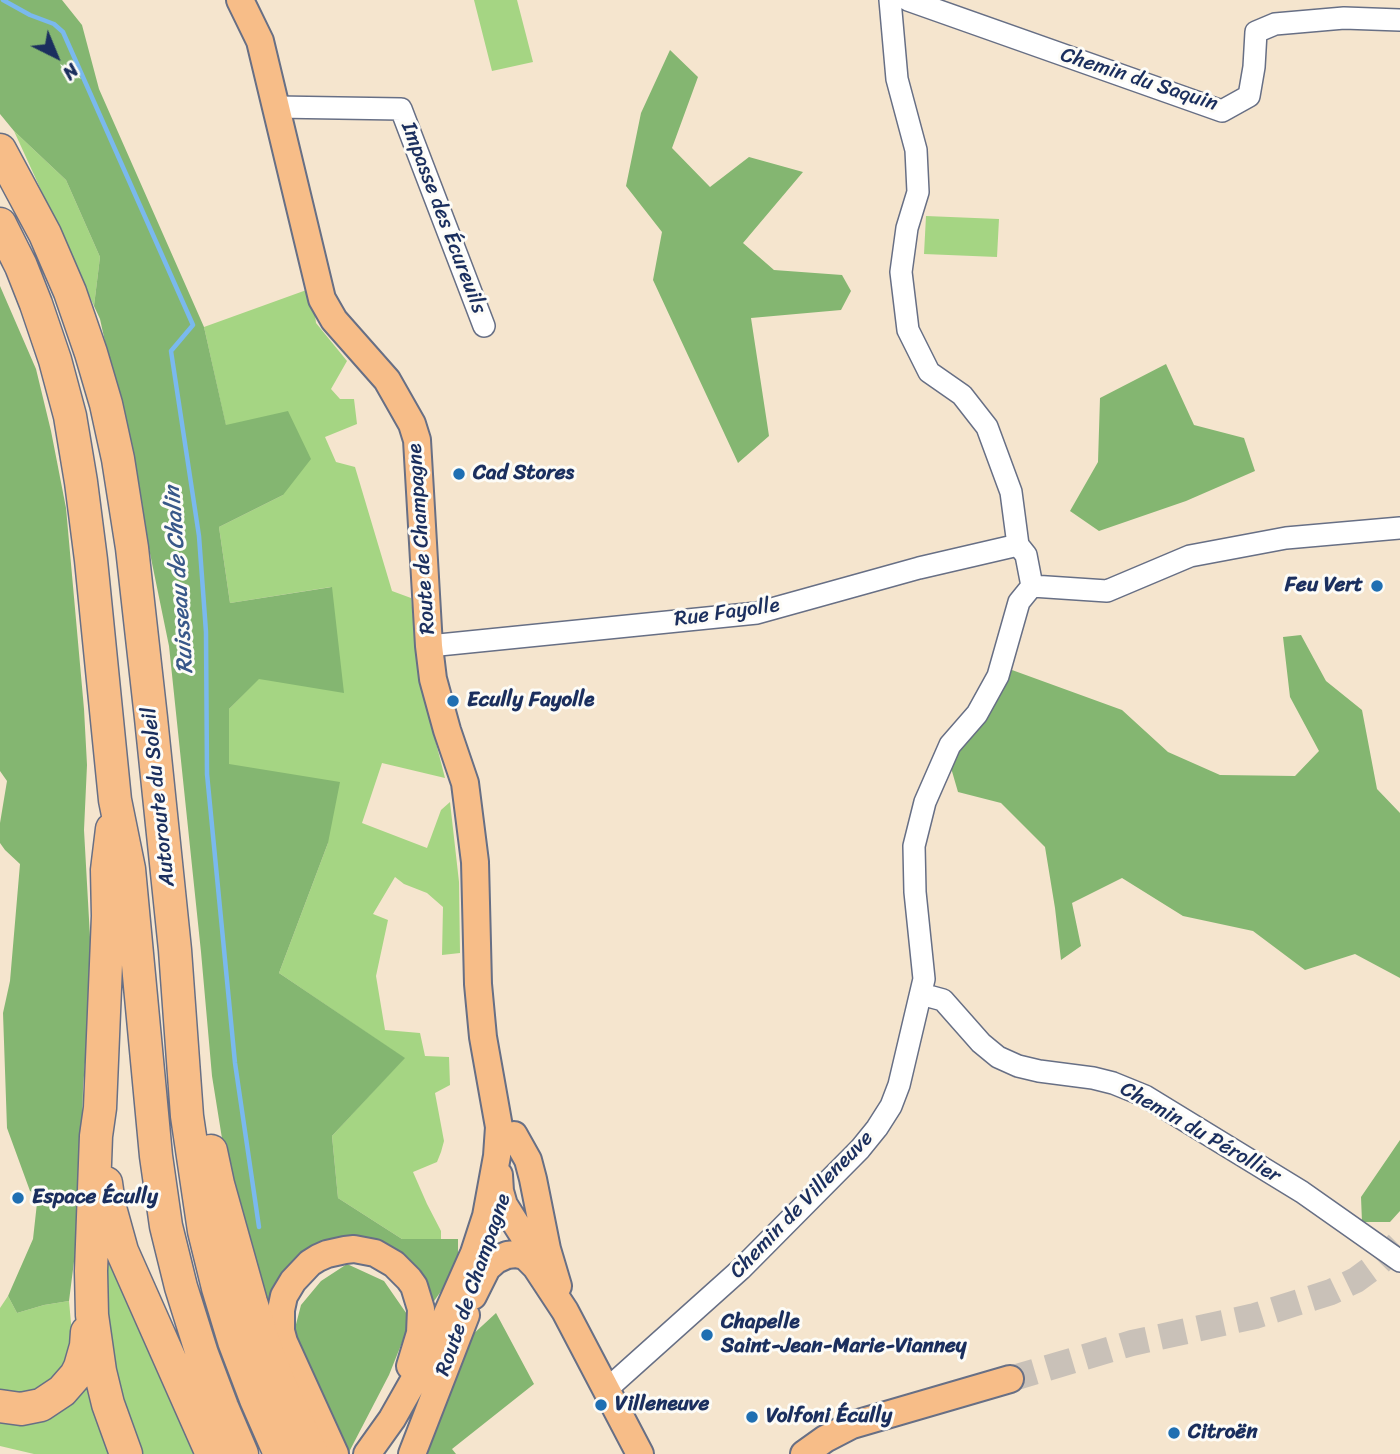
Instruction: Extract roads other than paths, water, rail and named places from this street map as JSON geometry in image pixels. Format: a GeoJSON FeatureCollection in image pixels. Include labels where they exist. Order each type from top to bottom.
{"type":"FeatureCollection","features":[{"type":"Feature","properties":{"kind":"highway","name":"Autoroute du Soleil"},"geometry":{"type":"LineString","coordinates":[[0,150],[45,234],[70,292],[106,404],[118,459],[132,548],[175,950],[187,1116],[204,1231],[234,1341],[280,1454]]}},
{"type":"Feature","properties":{"kind":"highway","name":"Autoroute du Soleil"},"geometry":{"type":"LineString","coordinates":[[0,224],[36,304],[70,416],[91,560],[115,800],[130,869],[156,1156],[166,1226],[202,1354],[242,1454]]}},
{"type":"Feature","properties":{"kind":"highway"},"geometry":{"type":"LineString","coordinates":[[0,1406],[21,1409],[41,1405],[62,1391],[76,1376],[86,1346],[96,1136],[100,1108],[108,916],[107,870],[115,800]]}},
{"type":"Feature","properties":{"kind":"highway"},"geometry":{"type":"LineString","coordinates":[[175,950],[193,1014],[202,1100],[218,1184],[266,1349],[312,1454]]}},
{"type":"Feature","properties":{"kind":"highway"},"geometry":{"type":"LineString","coordinates":[[100,1108],[109,1204],[122,1251],[212,1454]]}},
{"type":"Feature","properties":{"kind":"highway"},"geometry":{"type":"LineString","coordinates":[[91,1271],[92,1315],[100,1371],[108,1404],[126,1454]]}},
{"type":"Feature","properties":{"kind":"main road","name":"Route de Champagne"},"geometry":{"type":"LineString","coordinates":[[240,0],[260,41],[322,299],[334,320],[387,380],[412,424],[416,440],[433,679],[465,783],[511,1101],[514,1135],[511,1174],[504,1205],[485,1254],[473,1296],[412,1454]]}},
{"type":"Feature","properties":{"kind":"main road","name":"Route de Champagne"},"geometry":{"type":"LineString","coordinates":[[369,1452],[412,1386],[457,1295],[485,1216],[497,1156],[499,1127],[483,1037],[478,984],[475,862]]}},
{"type":"Feature","properties":{"kind":"main road"},"geometry":{"type":"LineString","coordinates":[[514,1135],[528,1160],[547,1249],[565,1311]]}},
{"type":"Feature","properties":{"kind":"main road"},"geometry":{"type":"LineString","coordinates":[[497,1156],[504,1205],[530,1246],[536,1267]]}},
{"type":"Feature","properties":{"kind":"main road"},"geometry":{"type":"LineString","coordinates":[[335,1454],[284,1342],[281,1310],[284,1296],[293,1281],[310,1263],[327,1254],[354,1249],[375,1253],[394,1264],[414,1286],[421,1309],[420,1333],[412,1360],[369,1452]]}},
{"type":"Feature","properties":{"kind":"main road"},"geometry":{"type":"LineString","coordinates":[[473,1296],[487,1268],[496,1260],[507,1255],[525,1256],[536,1267],[565,1311],[640,1454]]}},
{"type":"Feature","properties":{"kind":"main road"},"geometry":{"type":"LineString","coordinates":[[804,1454],[852,1425],[1010,1379]]}},
{"type":"Feature","properties":{"kind":"main road"},"geometry":{"type":"LineString","coordinates":[[830,1454],[930,1403]]}},
{"type":"Feature","properties":{"kind":"street"},"geometry":{"type":"LineString","coordinates":[[890,0],[897,79],[916,150],[918,192],[907,228],[901,272],[908,330],[929,372],[962,395],[987,427],[1011,492],[1018,545],[1026,555],[1032,586],[1107,591],[1190,556],[1286,538],[1400,527]]}},
{"type":"Feature","properties":{"kind":"street","name":"Chemin du Saquin"},"geometry":{"type":"LineString","coordinates":[[908,0],[1222,111],[1249,96],[1256,32],[1275,24],[1344,18],[1400,20]]}},
{"type":"Feature","properties":{"kind":"street","name":"Impasse des Écureuils"},"geometry":{"type":"LineString","coordinates":[[276,107],[401,109],[484,326]]}},
{"type":"Feature","properties":{"kind":"street","name":"Rue Fayolle"},"geometry":{"type":"LineString","coordinates":[[429,646],[757,613],[919,568],[1018,545]]}},
{"type":"Feature","properties":{"kind":"street","name":"Chemin de Villeneuve"},"geometry":{"type":"LineString","coordinates":[[606,1390],[741,1269],[860,1149],[891,1106],[899,1085],[924,979],[915,892],[914,846],[925,802],[950,745],[977,714],[998,676],[1019,602],[1032,586]]}},
{"type":"Feature","properties":{"kind":"street","name":"Chemin du Pérollier"},"geometry":{"type":"LineString","coordinates":[[921,993],[943,1000],[981,1043],[998,1057],[1039,1072],[1093,1077],[1144,1096],[1302,1192],[1400,1261]]}},
{"type":"Feature","properties":{"kind":"waterway","name":"Ruisseau de Chalin"},"geometry":{"type":"LineString","coordinates":[[3,0],[54,24],[63,32],[193,325],[171,351],[199,536],[206,632],[207,774],[235,1063],[259,1227]]}},
{"type":"Feature","properties":{"kind":"tunnel"},"geometry":{"type":"LineString","coordinates":[[1010,1379],[1132,1343],[1255,1316],[1331,1292],[1356,1280],[1378,1264],[1400,1242]]}},
{"type":"Feature","properties":{"kind":"place","name":"Cad Stores"},"geometry":{"type":"Point","coordinates":[459,474]}},
{"type":"Feature","properties":{"kind":"place","name":"Feu Vert"},"geometry":{"type":"Point","coordinates":[1377,586]}},
{"type":"Feature","properties":{"kind":"place","name":"Ecully Fayolle"},"geometry":{"type":"Point","coordinates":[453,701]}},
{"type":"Feature","properties":{"kind":"place","name":"Espace Écully"},"geometry":{"type":"Point","coordinates":[18,1198]}},
{"type":"Feature","properties":{"kind":"place","name":"Chapelle Saint-Jean-Marie-Vianney"},"geometry":{"type":"Point","coordinates":[707,1335]}},
{"type":"Feature","properties":{"kind":"place","name":"Villeneuve"},"geometry":{"type":"Point","coordinates":[601,1405]}},
{"type":"Feature","properties":{"kind":"place","name":"Volfoni Écully"},"geometry":{"type":"Point","coordinates":[752,1417]}},
{"type":"Feature","properties":{"kind":"place","name":"Citroën"},"geometry":{"type":"Point","coordinates":[1174,1433]}}]}
